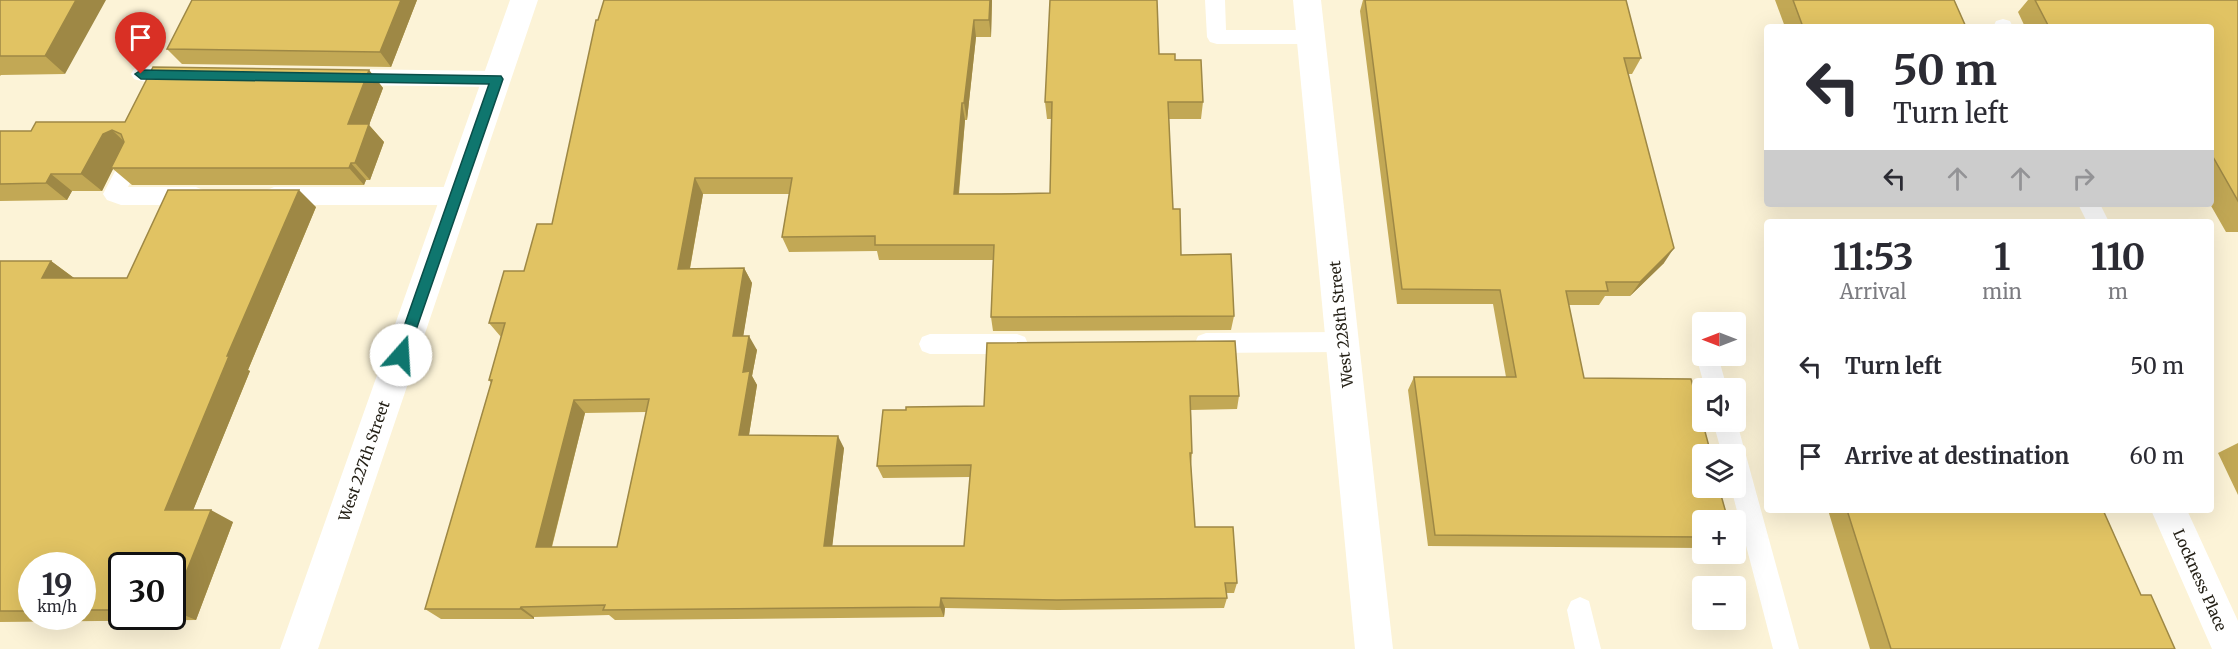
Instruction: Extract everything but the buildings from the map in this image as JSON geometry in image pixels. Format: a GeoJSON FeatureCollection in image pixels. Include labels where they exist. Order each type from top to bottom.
{"type":"FeatureCollection","features":[{"type":"Feature","properties":{"kind":"street","name":"West 227th Street"},"geometry":{"type":"LineString","coordinates":[[299,649],[524,0]]}},
{"type":"Feature","properties":{"kind":"street","name":"West 228th Street"},"geometry":{"type":"LineString","coordinates":[[1307,0],[1374,649]]}},
{"type":"Feature","properties":{"kind":"street","name":"Lockness Place"},"geometry":{"type":"LineString","coordinates":[[2170,513],[2230,649]]}},
{"type":"Feature","properties":{"kind":"lane"},"geometry":{"type":"LineString","coordinates":[[1215,0],[1217,37],[1311,37]]}},
{"type":"Feature","properties":{"kind":"lane"},"geometry":{"type":"LineString","coordinates":[[141,74],[200,75]]}},
{"type":"Feature","properties":{"kind":"lane"},"geometry":{"type":"LineString","coordinates":[[328,77],[496,79]]}},
{"type":"Feature","properties":{"kind":"lane"},"geometry":{"type":"LineString","coordinates":[[132,158],[114,194],[121,196],[215,196]]}},
{"type":"Feature","properties":{"kind":"lane"},"geometry":{"type":"LineString","coordinates":[[250,196],[456,196]]}},
{"type":"Feature","properties":{"kind":"lane"},"geometry":{"type":"LineString","coordinates":[[1186,343],[1342,342]]}},
{"type":"Feature","properties":{"kind":"lane"},"geometry":{"type":"LineString","coordinates":[[930,344],[1035,344]]}},
{"type":"Feature","properties":{"kind":"lane"},"geometry":{"type":"LineString","coordinates":[[1746,498],[1786,649]]}},
{"type":"Feature","properties":{"kind":"lane"},"geometry":{"type":"LineString","coordinates":[[1580,610],[1588,649]]}},
{"type":"Feature","properties":{"kind":"route"},"geometry":{"type":"LineString","coordinates":[[141,74],[496,79],[401,355]]}}]}
